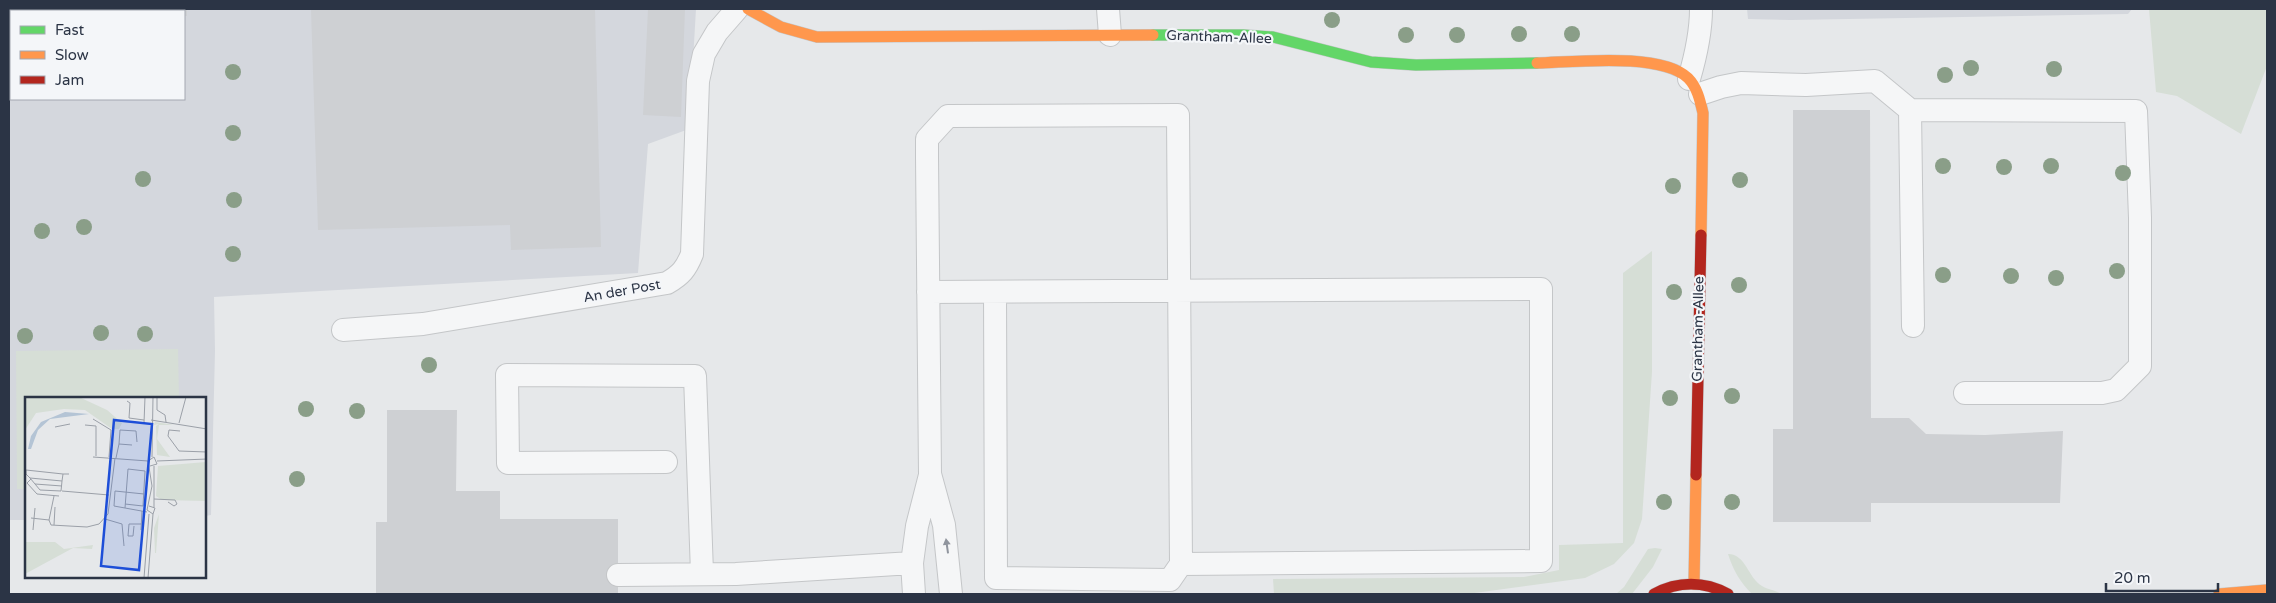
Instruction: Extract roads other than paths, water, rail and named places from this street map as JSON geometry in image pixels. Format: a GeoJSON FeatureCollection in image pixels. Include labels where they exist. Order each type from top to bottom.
{"type":"FeatureCollection","features":[{"type":"Feature","properties":{"kind":"street","name":"Grantham-Allee"},"geometry":{"type":"LineString","coordinates":[[748,9],[770,24],[784,30],[817,37],[1243,35],[1273,37],[1372,62],[1416,65],[1635,61],[1662,64],[1674,68],[1695,86],[1702,113],[1694,584]]}},
{"type":"Feature","properties":{"kind":"street"},"geometry":{"type":"LineString","coordinates":[[1654,594],[1675,585],[1694,584],[1719,589],[1728,594]]}},
{"type":"Feature","properties":{"kind":"street"},"geometry":{"type":"LineString","coordinates":[[2219,594],[2267,590]]}},
{"type":"Feature","properties":{"kind":"lane","name":"An der Post"},"geometry":{"type":"LineString","coordinates":[[343,330],[423,324],[564,301],[667,283],[680,275],[686,268],[692,254],[695,211],[698,81],[704,54],[736,9]]}},
{"type":"Feature","properties":{"kind":"lane"},"geometry":{"type":"LineString","coordinates":[[1108,9],[1110,35]]}},
{"type":"Feature","properties":{"kind":"lane","name":"Grantham-Allee"},"geometry":{"type":"LineString","coordinates":[[1695,86],[1701,9]]}},
{"type":"Feature","properties":{"kind":"lane"},"geometry":{"type":"LineString","coordinates":[[1695,86],[1721,87],[1741,83],[1806,85],[1875,81],[1910,110],[2136,111],[2140,218],[2140,366],[2116,390],[2102,393],[1965,393]]}},
{"type":"Feature","properties":{"kind":"lane"},"geometry":{"type":"LineString","coordinates":[[1910,110],[1912,326]]}},
{"type":"Feature","properties":{"kind":"lane"},"geometry":{"type":"LineString","coordinates":[[914,594],[912,563],[917,526],[930,474],[927,139],[948,116],[1178,115],[1181,564],[1170,580],[996,578],[995,292]]}},
{"type":"Feature","properties":{"kind":"lane"},"geometry":{"type":"LineString","coordinates":[[928,292],[1541,289],[1541,561],[1181,564]]}},
{"type":"Feature","properties":{"kind":"lane"},"geometry":{"type":"LineString","coordinates":[[666,462],[508,463],[507,375],[695,376],[702,573]]}},
{"type":"Feature","properties":{"kind":"lane"},"geometry":{"type":"LineString","coordinates":[[930,474],[944,525],[951,594]]}},
{"type":"Feature","properties":{"kind":"lane"},"geometry":{"type":"LineString","coordinates":[[618,575],[736,574],[912,563]]}}]}
